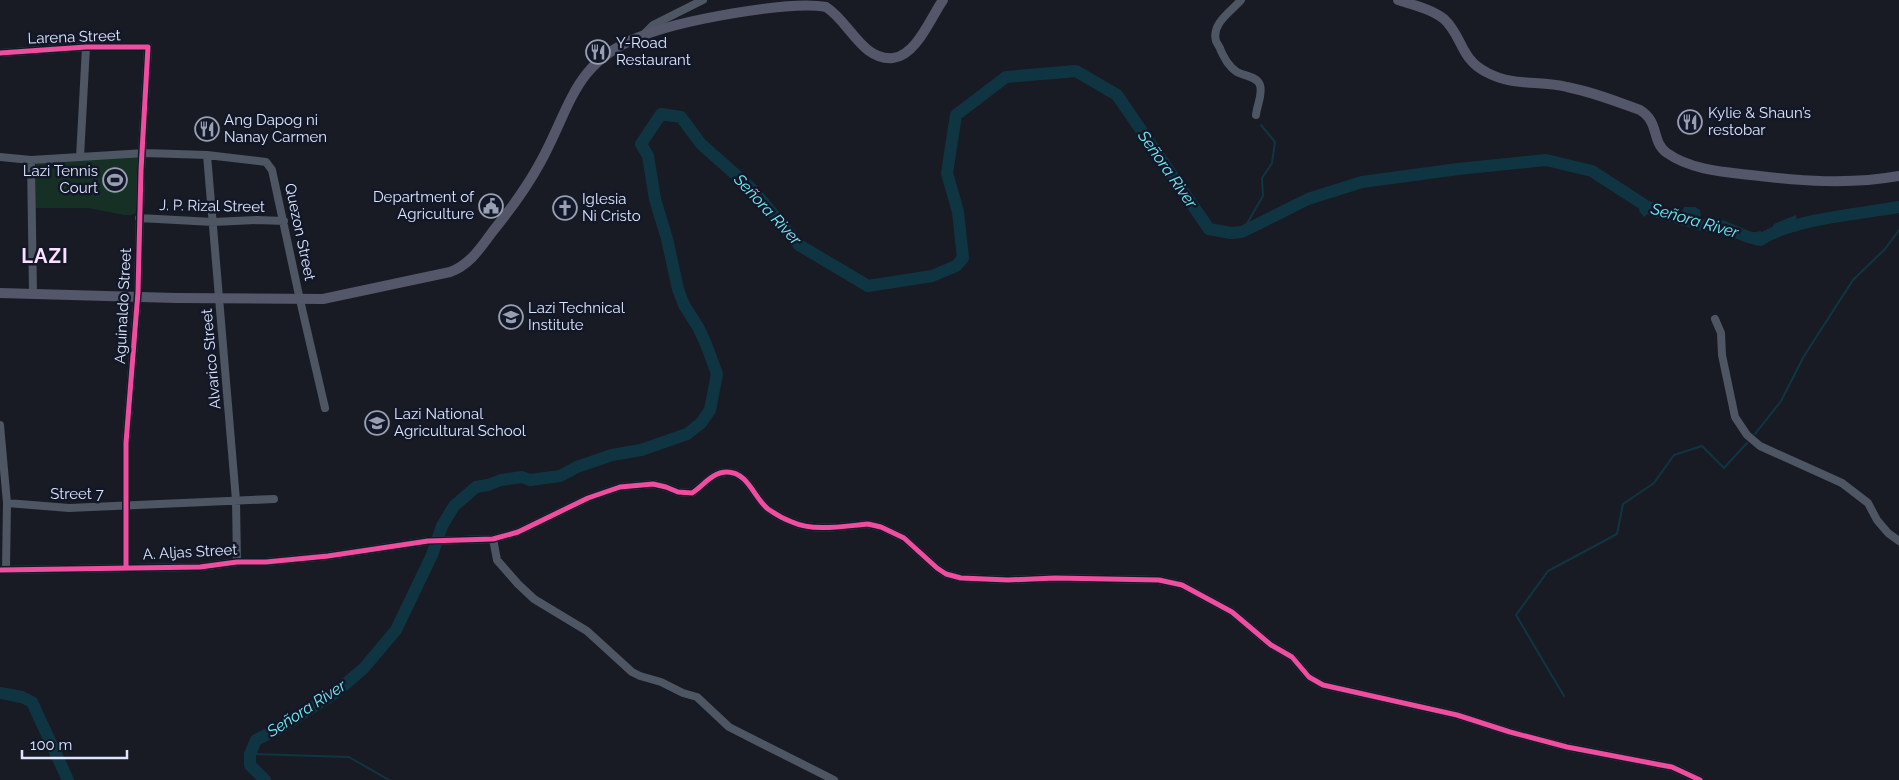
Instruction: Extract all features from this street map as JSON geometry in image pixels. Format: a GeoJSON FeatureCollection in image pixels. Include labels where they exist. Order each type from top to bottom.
{"type":"FeatureCollection","features":[{"type":"Feature","properties":{"kind":"main road"},"geometry":{"type":"LineString","coordinates":[[0,293],[323,299],[450,272],[466,263],[487,240],[529,182],[541,162],[570,99],[588,70],[603,56],[623,43],[714,12],[796,0],[826,8],[844,23],[871,53],[880,57],[895,58],[907,52],[916,44],[943,0]]}},
{"type":"Feature","properties":{"kind":"main road"},"geometry":{"type":"LineString","coordinates":[[1398,0],[1431,11],[1443,19],[1453,31],[1471,62],[1484,72],[1497,78],[1517,83],[1566,86],[1640,110],[1650,117],[1659,144],[1663,150],[1681,160],[1720,171],[1813,182],[1866,182],[1899,176]]}},
{"type":"Feature","properties":{"kind":"street"},"geometry":{"type":"LineString","coordinates":[[644,35],[653,25],[703,0]]}},
{"type":"Feature","properties":{"kind":"street"},"geometry":{"type":"LineString","coordinates":[[1241,0],[1230,10],[1218,26],[1216,42],[1230,65],[1237,72],[1256,80],[1259,84],[1261,95],[1256,115]]}},
{"type":"Feature","properties":{"kind":"street","name":"Larena Street"},"geometry":{"type":"LineString","coordinates":[[0,53],[86,48],[148,47]]}},
{"type":"Feature","properties":{"kind":"street","name":"Aguinaldo Street"},"geometry":{"type":"LineString","coordinates":[[126,567],[126,442],[138,296],[139,218],[148,47]]}},
{"type":"Feature","properties":{"kind":"street"},"geometry":{"type":"LineString","coordinates":[[80,156],[86,48]]}},
{"type":"Feature","properties":{"kind":"street"},"geometry":{"type":"LineString","coordinates":[[0,157],[31,160],[142,153],[206,155]]}},
{"type":"Feature","properties":{"kind":"street","name":"Quezon Street"},"geometry":{"type":"LineString","coordinates":[[206,155],[261,160],[266,162],[272,170],[325,408]]}},
{"type":"Feature","properties":{"kind":"street","name":"Alvarico Street"},"geometry":{"type":"LineString","coordinates":[[206,155],[236,500],[238,562]]}},
{"type":"Feature","properties":{"kind":"street"},"geometry":{"type":"LineString","coordinates":[[31,160],[33,294]]}},
{"type":"Feature","properties":{"kind":"street","name":"J. P. Rizal Street"},"geometry":{"type":"LineString","coordinates":[[139,218],[213,222],[284,220]]}},
{"type":"Feature","properties":{"kind":"street"},"geometry":{"type":"LineString","coordinates":[[1715,320],[1721,333],[1722,356],[1735,417],[1747,436],[1760,446],[1842,483],[1868,503],[1877,520],[1888,533],[1899,541]]}},
{"type":"Feature","properties":{"kind":"street"},"geometry":{"type":"LineString","coordinates":[[0,425],[7,503],[3,570]]}},
{"type":"Feature","properties":{"kind":"street","name":"A. Aljas Street"},"geometry":{"type":"LineString","coordinates":[[3,570],[200,567],[350,553],[428,541],[493,539],[518,532],[588,498],[620,487],[653,484],[678,492],[692,493],[712,476],[729,472],[737,474],[744,479],[768,508],[792,522],[814,527],[868,524],[876,526],[904,538],[927,560],[946,574],[974,579],[1081,578],[1158,580],[1177,583],[1188,587],[1232,612],[1270,645],[1292,657],[1309,678],[1322,685],[1461,716],[1566,747],[1661,764],[1700,780]]}},
{"type":"Feature","properties":{"kind":"street","name":"Street 7"},"geometry":{"type":"LineString","coordinates":[[7,503],[69,508],[126,507],[274,499]]}},
{"type":"Feature","properties":{"kind":"street"},"geometry":{"type":"LineString","coordinates":[[493,539],[496,557],[500,564],[530,596],[587,631],[632,672],[661,682],[683,694],[697,697],[729,727],[834,780]]}},
{"type":"Feature","properties":{"kind":"green space"},"geometry":{"type":"Polygon","coordinates":[[[138,156],[136,213],[124,215],[88,208],[35,208],[36,162],[138,156]]]}},
{"type":"Feature","properties":{"kind":"water"},"geometry":{"type":"Polygon","coordinates":[[[1647,201],[1654,202],[1652,210],[1644,217],[1639,211],[1641,204],[1647,201]]]}},
{"type":"Feature","properties":{"kind":"water"},"geometry":{"type":"Polygon","coordinates":[[[1684,207],[1695,207],[1700,210],[1702,225],[1683,226],[1678,221],[1684,207]]]}},
{"type":"Feature","properties":{"kind":"water"},"geometry":{"type":"Polygon","coordinates":[[[1796,215],[1798,231],[1774,236],[1769,234],[1774,224],[1796,215]]]}},
{"type":"Feature","properties":{"kind":"water"},"geometry":{"type":"Polygon","coordinates":[[[1761,231],[1757,246],[1749,241],[1746,234],[1761,231]]]}},
{"type":"Feature","properties":{"kind":"waterway","name":"Señora River"},"geometry":{"type":"LineString","coordinates":[[265,780],[250,765],[250,754],[256,740],[280,728],[335,693],[364,668],[396,630],[432,555],[442,526],[454,506],[476,487],[501,480],[522,477],[530,480],[560,476],[577,467],[612,455],[641,450],[687,434],[701,423],[710,410],[717,374],[706,344],[684,305],[678,289],[667,239],[655,199],[648,156],[641,144],[661,114],[681,117],[701,144],[753,190],[799,245],[868,286],[932,276],[956,266],[963,258],[958,212],[947,173],[956,115],[1006,77],[1076,71],[1117,95],[1209,229],[1231,233],[1242,232],[1308,199],[1362,182],[1458,169],[1546,160],[1592,171],[1652,210],[1702,225],[1722,226],[1760,240],[1774,233],[1808,222],[1899,207]]}},
{"type":"Feature","properties":{"kind":"waterway"},"geometry":{"type":"LineString","coordinates":[[1242,232],[1263,196],[1262,178],[1272,163],[1275,142],[1261,125]]}},
{"type":"Feature","properties":{"kind":"waterway"},"geometry":{"type":"LineString","coordinates":[[1755,434],[1781,401],[1804,356],[1853,280],[1885,249],[1899,230]]}},
{"type":"Feature","properties":{"kind":"waterway"},"geometry":{"type":"LineString","coordinates":[[1564,696],[1516,615],[1548,571],[1617,534],[1623,504],[1654,483],[1674,455],[1702,446],[1724,468],[1747,443]]}},
{"type":"Feature","properties":{"kind":"waterway","name":"Señora River"},"geometry":{"type":"LineString","coordinates":[[0,693],[22,697],[32,702],[68,780]]}},
{"type":"Feature","properties":{"kind":"waterway"},"geometry":{"type":"LineString","coordinates":[[250,754],[349,757],[389,780]]}},
{"type":"Feature","properties":{"kind":"cycle path"},"geometry":{"type":"LineString","coordinates":[[0,53],[86,47],[148,47],[141,170],[138,292],[126,443],[126,567]]}},
{"type":"Feature","properties":{"kind":"cycle path"},"geometry":{"type":"LineString","coordinates":[[0,570],[200,567],[237,562],[266,562],[328,556],[428,541],[493,539],[518,532],[588,498],[620,487],[653,484],[678,492],[692,493],[712,477],[727,472],[734,473],[746,481],[763,504],[777,515],[810,527],[829,528],[868,524],[881,527],[904,538],[946,574],[961,578],[1008,580],[1055,578],[1159,580],[1182,585],[1232,612],[1271,645],[1292,657],[1309,677],[1323,685],[1457,715],[1510,732],[1567,747],[1672,767],[1700,780]]}},
{"type":"Feature","properties":{"kind":"place","name":"Y-Road Restaurant"},"geometry":{"type":"Point","coordinates":[598,52]}},
{"type":"Feature","properties":{"kind":"place","name":"Kylie & Shaun’s restobar"},"geometry":{"type":"Point","coordinates":[1690,122]}},
{"type":"Feature","properties":{"kind":"place","name":"Ang Dapog ni Nanay Carmen"},"geometry":{"type":"Point","coordinates":[207,129]}},
{"type":"Feature","properties":{"kind":"place","name":"Lazi Tennis Court"},"geometry":{"type":"Point","coordinates":[115,180]}},
{"type":"Feature","properties":{"kind":"place","name":"Department of Agriculture"},"geometry":{"type":"Point","coordinates":[491,206]}},
{"type":"Feature","properties":{"kind":"place","name":"Iglesia Ni Cristo"},"geometry":{"type":"Point","coordinates":[565,208]}},
{"type":"Feature","properties":{"kind":"place","name":"Lazi Technical Institute"},"geometry":{"type":"Point","coordinates":[511,317]}},
{"type":"Feature","properties":{"kind":"place","name":"Lazi National Agricultural School"},"geometry":{"type":"Point","coordinates":[377,423]}},
{"type":"Feature","properties":{"kind":"district","name":"LAZI"},"geometry":{"type":"Point","coordinates":[45,256]}}]}
